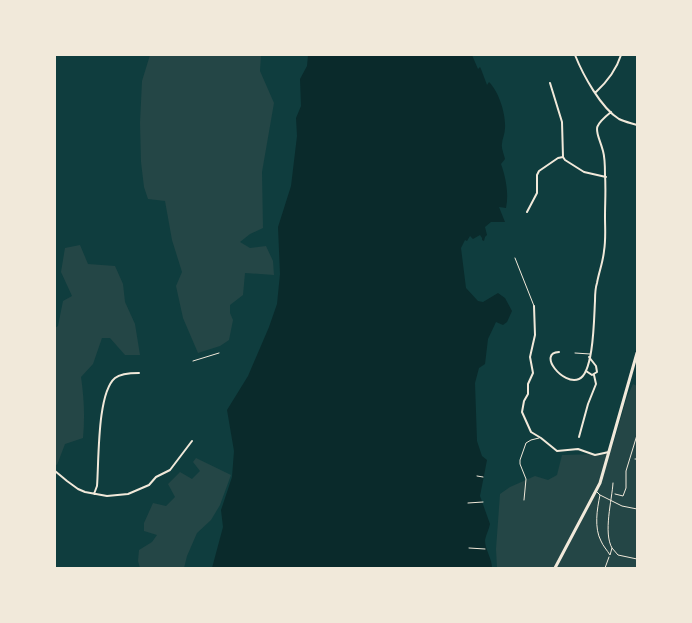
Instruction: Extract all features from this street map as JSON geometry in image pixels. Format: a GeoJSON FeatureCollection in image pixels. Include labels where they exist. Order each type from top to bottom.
{"type":"FeatureCollection","features":[{"type":"Feature","properties":{"kind":"main road"},"geometry":{"type":"LineString","coordinates":[[555,568],[596,492],[602,477],[637,353]]}},
{"type":"Feature","properties":{"kind":"street"},"geometry":{"type":"LineString","coordinates":[[575,55],[595,93],[610,112],[620,120],[637,125]]}},
{"type":"Feature","properties":{"kind":"street"},"geometry":{"type":"LineString","coordinates":[[595,93],[613,74],[621,55]]}},
{"type":"Feature","properties":{"kind":"street"},"geometry":{"type":"LineString","coordinates":[[550,83],[562,122],[563,157],[565,160],[584,172],[595,176],[606,177]]}},
{"type":"Feature","properties":{"kind":"street"},"geometry":{"type":"LineString","coordinates":[[559,352],[554,353],[551,358],[553,367],[570,380],[581,378],[586,371],[590,354],[593,337],[596,284],[604,252],[606,177],[603,151],[596,130],[601,120],[610,112]]}},
{"type":"Feature","properties":{"kind":"street"},"geometry":{"type":"LineString","coordinates":[[527,212],[537,193],[537,175],[539,171],[558,158],[563,157]]}},
{"type":"Feature","properties":{"kind":"street"},"geometry":{"type":"LineString","coordinates":[[534,306],[535,335],[530,357],[533,374],[528,384],[528,394],[524,401],[522,412],[529,430],[557,451],[578,449],[595,455],[609,452]]}},
{"type":"Feature","properties":{"kind":"street"},"geometry":{"type":"LineString","coordinates":[[579,438],[588,404],[596,384],[594,375],[597,372],[597,368],[589,357]]}},
{"type":"Feature","properties":{"kind":"street"},"geometry":{"type":"LineString","coordinates":[[586,371],[594,375]]}},
{"type":"Feature","properties":{"kind":"street"},"geometry":{"type":"LineString","coordinates":[[94,494],[97,486],[101,416],[105,395],[111,383],[117,377],[133,373],[139,374]]}},
{"type":"Feature","properties":{"kind":"street"},"geometry":{"type":"LineString","coordinates":[[55,471],[78,489],[106,496],[123,494],[142,488],[156,477],[168,472],[192,441]]}},
{"type":"Feature","properties":{"kind":"lane"},"geometry":{"type":"LineString","coordinates":[[515,258],[534,306]]}},
{"type":"Feature","properties":{"kind":"lane"},"geometry":{"type":"LineString","coordinates":[[575,353],[590,354]]}},
{"type":"Feature","properties":{"kind":"lane"},"geometry":{"type":"LineString","coordinates":[[524,500],[526,479],[520,464],[520,460],[526,443],[536,438],[541,438]]}},
{"type":"Feature","properties":{"kind":"lane"},"geometry":{"type":"LineString","coordinates":[[614,483],[608,528],[610,542],[612,548],[618,555],[629,559],[637,559]]}},
{"type":"Feature","properties":{"kind":"lane"},"geometry":{"type":"LineString","coordinates":[[596,492],[622,506],[637,509]]}},
{"type":"Feature","properties":{"kind":"lane"},"geometry":{"type":"LineString","coordinates":[[600,494],[596,520],[598,534],[610,555],[612,548]]}},
{"type":"Feature","properties":{"kind":"path"},"geometry":{"type":"LineString","coordinates":[[193,361],[219,353]]}},
{"type":"Feature","properties":{"kind":"path"},"geometry":{"type":"LineString","coordinates":[[612,494],[623,496],[626,488],[626,471],[637,435]]}},
{"type":"Feature","properties":{"kind":"path"},"geometry":{"type":"LineString","coordinates":[[477,476],[483,477]]}},
{"type":"Feature","properties":{"kind":"path"},"geometry":{"type":"LineString","coordinates":[[468,503],[483,502]]}},
{"type":"Feature","properties":{"kind":"path"},"geometry":{"type":"LineString","coordinates":[[469,548],[485,549]]}},
{"type":"Feature","properties":{"kind":"path"},"geometry":{"type":"LineString","coordinates":[[604,568],[608,560]]}},
{"type":"Feature","properties":{"kind":"shaded area"},"geometry":{"type":"Polygon","coordinates":[[[150,55],[261,55],[260,71],[274,103],[262,172],[263,228],[250,234],[240,242],[250,248],[266,246],[273,261],[274,275],[245,273],[243,295],[230,305],[230,313],[233,320],[229,340],[220,346],[198,353],[183,318],[176,286],[182,272],[172,240],[165,201],[148,199],[144,187],[141,162],[140,123],[142,81],[150,55]]]}},
{"type":"Feature","properties":{"kind":"shaded area"},"geometry":{"type":"Polygon","coordinates":[[[308,55],[472,55],[478,69],[480,67],[481,69],[487,85],[489,82],[493,86],[501,104],[505,122],[502,149],[505,159],[501,164],[506,180],[507,197],[506,208],[499,207],[505,222],[491,222],[485,227],[487,235],[484,241],[480,235],[473,239],[470,236],[467,241],[465,240],[461,248],[466,288],[478,301],[483,302],[498,293],[505,298],[512,311],[507,322],[503,325],[496,322],[488,339],[485,364],[479,368],[475,383],[477,441],[482,456],[487,460],[480,496],[490,524],[485,540],[492,568],[212,568],[223,527],[221,510],[232,477],[234,451],[227,410],[248,376],[277,304],[280,274],[278,227],[291,186],[297,136],[296,118],[301,106],[300,79],[307,66],[308,55]]]}},
{"type":"Feature","properties":{"kind":"shaded area"},"geometry":{"type":"Polygon","coordinates":[[[80,245],[88,264],[115,266],[123,284],[125,302],[135,324],[140,355],[125,355],[110,338],[102,338],[93,364],[81,377],[84,407],[83,438],[65,444],[57,465],[55,464],[55,328],[58,326],[63,301],[72,296],[61,272],[65,248],[80,245]]]}},
{"type":"Feature","properties":{"kind":"shaded area"},"geometry":{"type":"Polygon","coordinates":[[[633,384],[637,386],[637,568],[497,568],[496,549],[500,494],[510,487],[535,476],[548,480],[557,475],[562,455],[599,454],[612,448],[627,397],[633,384]]]}},
{"type":"Feature","properties":{"kind":"shaded area"},"geometry":{"type":"Polygon","coordinates":[[[196,458],[231,475],[220,505],[211,520],[197,533],[187,556],[184,568],[140,568],[138,561],[139,550],[152,542],[157,535],[144,531],[144,523],[153,503],[166,506],[175,497],[168,484],[180,472],[192,479],[200,471],[193,462],[196,458]]]}}]}
